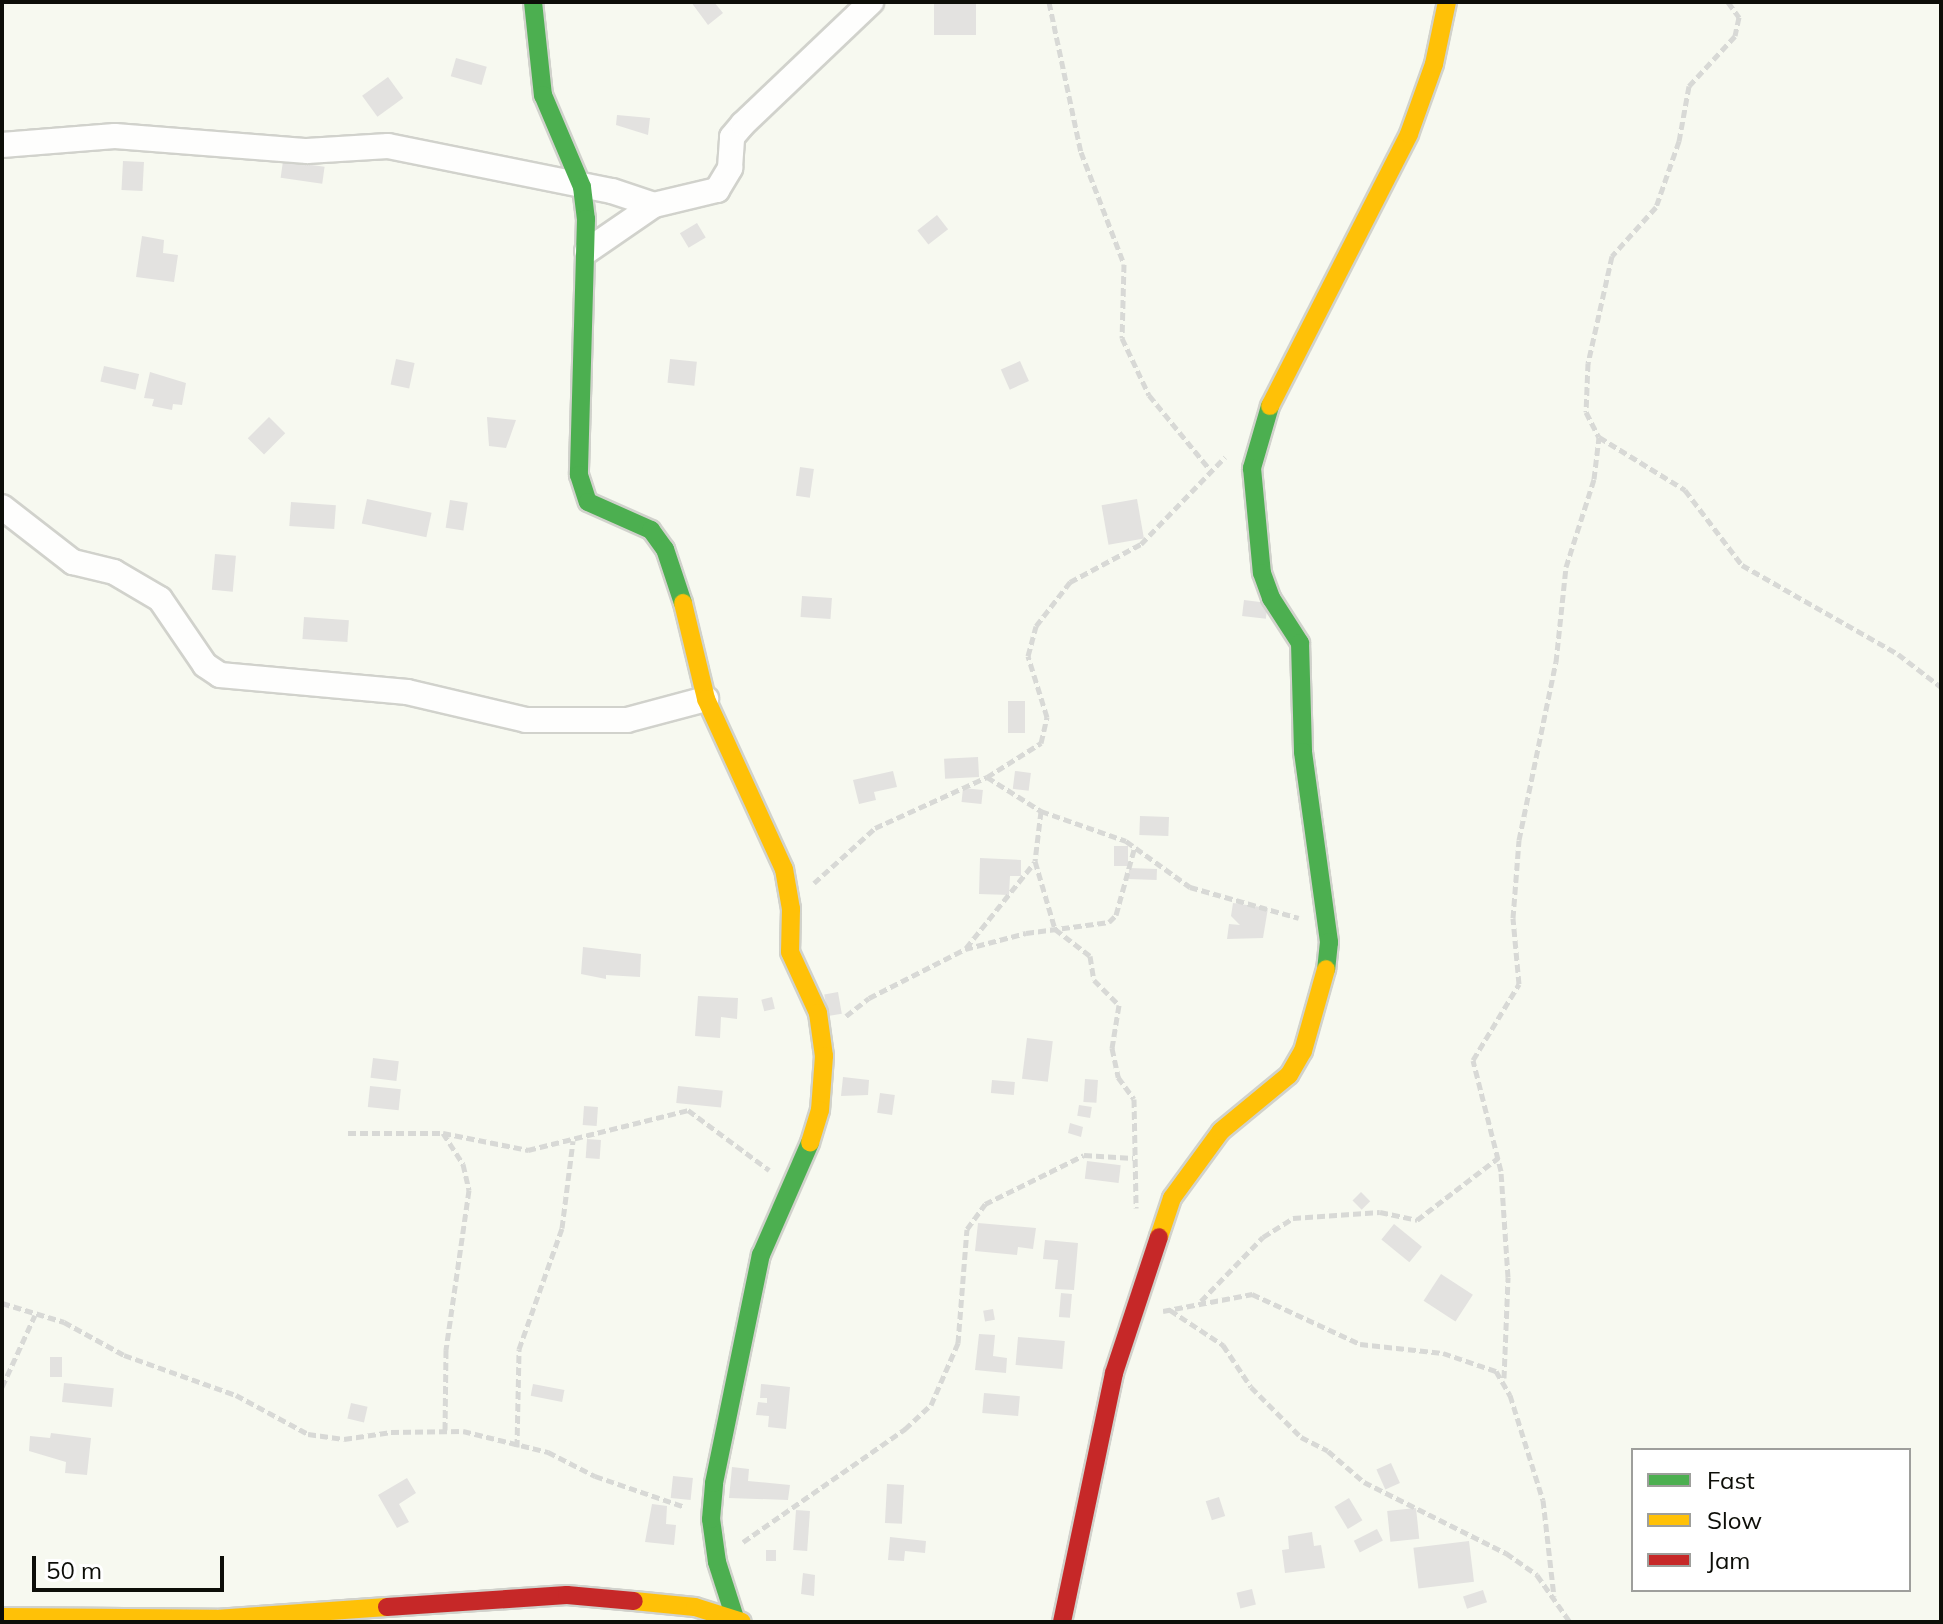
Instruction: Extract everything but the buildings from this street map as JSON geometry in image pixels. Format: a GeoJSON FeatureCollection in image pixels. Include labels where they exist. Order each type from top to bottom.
{"type":"FeatureCollection","features":[{"type":"Feature","properties":{"kind":"street"},"geometry":{"type":"LineString","coordinates":[[2,1617],[216,1619],[567,1595],[738,1619],[717,1562],[711,1519],[723,1432],[761,1255],[804,1164],[820,1110],[822,1040],[818,1013],[790,952],[791,909],[784,869],[706,699],[696,642],[665,549],[651,530],[588,502],[579,475],[587,251],[582,187],[543,95],[533,2]]}},
{"type":"Feature","properties":{"kind":"street"},"geometry":{"type":"LineString","coordinates":[[587,251],[654,205],[717,190],[730,168],[732,137],[871,2]]}},
{"type":"Feature","properties":{"kind":"street"},"geometry":{"type":"LineString","coordinates":[[1062,1622],[1073,1590],[1096,1448],[1130,1320],[1172,1198],[1194,1161],[1221,1131],[1289,1075],[1303,1051],[1325,980],[1327,926],[1303,752],[1300,643],[1271,598],[1262,573],[1252,468],[1265,417],[1409,134],[1434,64],[1447,2]]}},
{"type":"Feature","properties":{"kind":"street"},"geometry":{"type":"LineString","coordinates":[[2,145],[115,136],[307,151],[388,146],[654,205]]}},
{"type":"Feature","properties":{"kind":"street"},"geometry":{"type":"LineString","coordinates":[[2,507],[73,562],[114,572],[148,590],[178,623],[205,665],[220,675],[407,692],[526,720],[627,720],[706,699]]}},
{"type":"Feature","properties":{"kind":"path"},"geometry":{"type":"LineString","coordinates":[[1049,2],[1081,152],[1124,264],[1122,338],[1149,395],[1211,471]]}},
{"type":"Feature","properties":{"kind":"path"},"geometry":{"type":"LineString","coordinates":[[1728,2],[1739,17],[1735,36],[1689,86],[1676,152],[1656,207],[1612,256],[1585,396],[1590,426],[1599,437],[1685,490],[1742,565],[1898,654],[1941,687]]}},
{"type":"Feature","properties":{"kind":"path"},"geometry":{"type":"LineString","coordinates":[[1554,1596],[1543,1500],[1504,1378],[1508,1277],[1499,1157],[1473,1060],[1519,984],[1513,918],[1519,840],[1556,662],[1566,567],[1594,479],[1599,437]]}},
{"type":"Feature","properties":{"kind":"path"},"geometry":{"type":"LineString","coordinates":[[791,909],[836,859],[875,828],[1028,755],[1046,733],[1028,656],[1036,626],[1060,591],[1141,544],[1236,446]]}},
{"type":"Feature","properties":{"kind":"path"},"geometry":{"type":"LineString","coordinates":[[987,777],[1041,811],[1135,846],[1190,887],[1327,926]]}},
{"type":"Feature","properties":{"kind":"path"},"geometry":{"type":"LineString","coordinates":[[1041,811],[1035,861],[1055,929],[1090,956],[1094,980],[1119,1005],[1112,1048],[1118,1077],[1134,1099],[1133,1158],[1137,1215]]}},
{"type":"Feature","properties":{"kind":"path"},"geometry":{"type":"LineString","coordinates":[[822,1040],[869,998],[965,949],[1114,919],[1135,846]]}},
{"type":"Feature","properties":{"kind":"path"},"geometry":{"type":"LineString","coordinates":[[965,949],[1035,861]]}},
{"type":"Feature","properties":{"kind":"path"},"geometry":{"type":"LineString","coordinates":[[348,1133],[443,1133],[512,1149],[574,1140],[688,1110],[774,1175],[785,1199]]}},
{"type":"Feature","properties":{"kind":"path"},"geometry":{"type":"LineString","coordinates":[[443,1133],[463,1164],[469,1190],[446,1350],[445,1430]]}},
{"type":"Feature","properties":{"kind":"path"},"geometry":{"type":"LineString","coordinates":[[517,1447],[519,1349],[562,1228],[574,1140]]}},
{"type":"Feature","properties":{"kind":"path"},"geometry":{"type":"LineString","coordinates":[[717,1562],[816,1487],[905,1429],[931,1405],[958,1343],[967,1229],[985,1204],[1084,1155],[1133,1158]]}},
{"type":"Feature","properties":{"kind":"path"},"geometry":{"type":"LineString","coordinates":[[1201,1302],[1263,1237],[1293,1218],[1380,1212],[1417,1220],[1499,1157]]}},
{"type":"Feature","properties":{"kind":"path"},"geometry":{"type":"LineString","coordinates":[[1130,1320],[1201,1302],[1252,1294],[1360,1344],[1467,1358],[1504,1378]]}},
{"type":"Feature","properties":{"kind":"path"},"geometry":{"type":"LineString","coordinates":[[2,1303],[64,1322],[124,1355],[236,1395],[308,1434],[344,1439],[445,1430],[559,1457],[711,1519]]}},
{"type":"Feature","properties":{"kind":"path"},"geometry":{"type":"LineString","coordinates":[[1170,1310],[1223,1345],[1251,1387],[1301,1437],[1328,1451],[1364,1482],[1482,1537],[1537,1575],[1570,1622]]}},
{"type":"Feature","properties":{"kind":"path"},"geometry":{"type":"LineString","coordinates":[[2,1387],[35,1315]]}},
{"type":"Feature","properties":{"kind":"traffic: fast"},"geometry":{"type":"LineString","coordinates":[[533,2],[543,95],[582,187],[586,219],[579,475],[588,502],[651,530],[665,549],[683,603]]}},
{"type":"Feature","properties":{"kind":"traffic: fast"},"geometry":{"type":"LineString","coordinates":[[1270,406],[1252,468],[1262,573],[1271,598],[1300,643],[1303,752],[1329,942],[1326,969]]}},
{"type":"Feature","properties":{"kind":"traffic: fast"},"geometry":{"type":"LineString","coordinates":[[734,1615],[717,1562],[711,1519],[714,1483],[761,1255],[810,1143]]}},
{"type":"Feature","properties":{"kind":"traffic: slow"},"geometry":{"type":"LineString","coordinates":[[1270,406],[1409,134],[1434,64],[1447,2]]}},
{"type":"Feature","properties":{"kind":"traffic: slow"},"geometry":{"type":"LineString","coordinates":[[683,603],[706,699],[784,869],[791,909],[790,952],[818,1013],[824,1056],[820,1110],[810,1143]]}},
{"type":"Feature","properties":{"kind":"traffic: slow"},"geometry":{"type":"LineString","coordinates":[[1159,1237],[1172,1198],[1221,1131],[1289,1075],[1303,1051],[1326,969]]}},
{"type":"Feature","properties":{"kind":"traffic: slow"},"geometry":{"type":"LineString","coordinates":[[634,1601],[695,1607],[742,1622]]}},
{"type":"Feature","properties":{"kind":"traffic: slow"},"geometry":{"type":"LineString","coordinates":[[2,1617],[216,1619],[387,1607]]}},
{"type":"Feature","properties":{"kind":"traffic: jam"},"geometry":{"type":"LineString","coordinates":[[1062,1622],[1114,1373],[1159,1237]]}},
{"type":"Feature","properties":{"kind":"traffic: jam"},"geometry":{"type":"LineString","coordinates":[[387,1607],[567,1595],[634,1601]]}}]}
